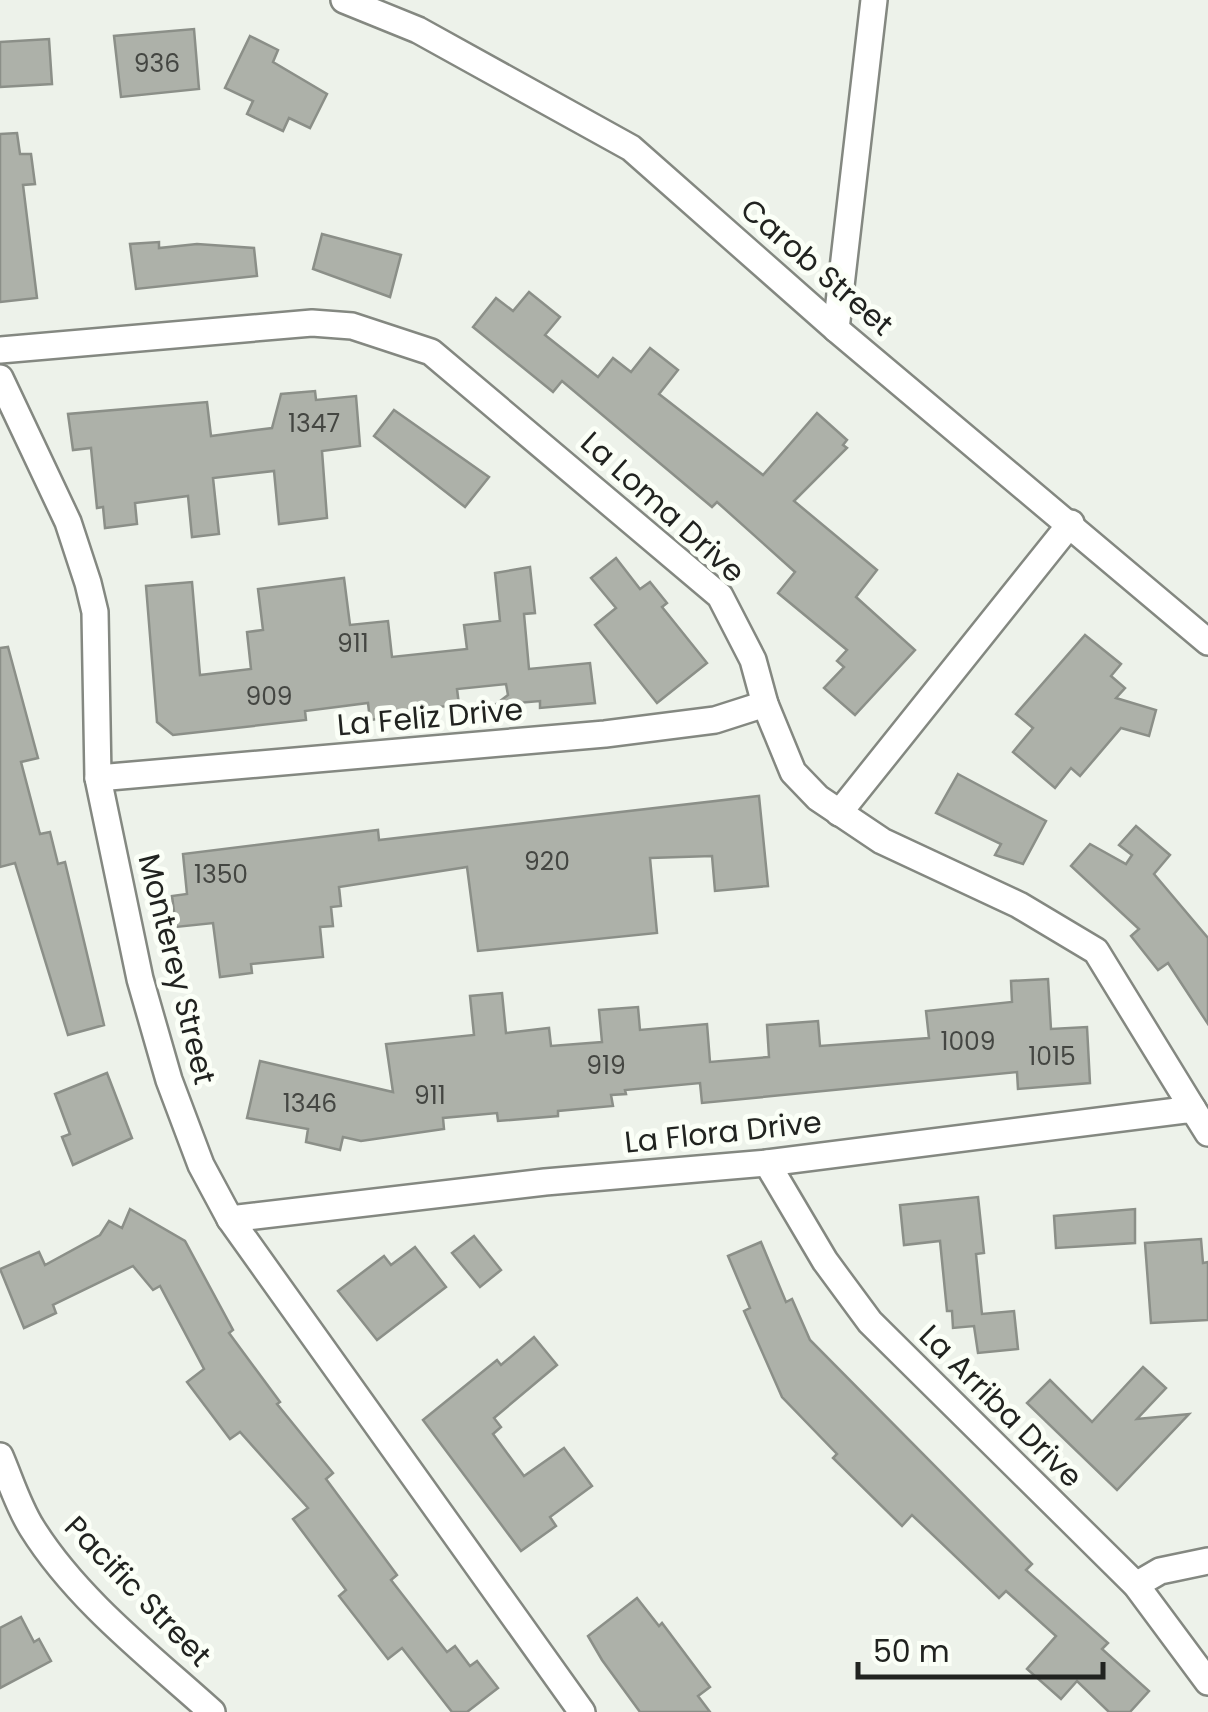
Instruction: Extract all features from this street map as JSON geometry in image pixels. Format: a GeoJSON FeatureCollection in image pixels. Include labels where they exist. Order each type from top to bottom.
{"type":"FeatureCollection","features":[{"type":"Feature","properties":{"kind":"street","name":"Carob Street"},"geometry":{"type":"LineString","coordinates":[[344,0],[418,30],[632,148],[836,328],[1208,642]]}},
{"type":"Feature","properties":{"kind":"street"},"geometry":{"type":"LineString","coordinates":[[836,328],[874,0]]}},
{"type":"Feature","properties":{"kind":"street","name":"La Loma Drive"},"geometry":{"type":"LineString","coordinates":[[0,350],[312,322],[352,326],[430,352],[720,596],[754,660],[765,704],[793,772],[839,813],[882,841],[1018,905],[1096,951],[1193,1109]]}},
{"type":"Feature","properties":{"kind":"street","name":"Monterey Street"},"geometry":{"type":"LineString","coordinates":[[0,378],[68,522],[95,612],[98,778],[148,1010],[195,1148],[230,1220],[582,1712]]}},
{"type":"Feature","properties":{"kind":"street"},"geometry":{"type":"LineString","coordinates":[[839,813],[1071,523]]}},
{"type":"Feature","properties":{"kind":"street","name":"La Feliz Drive"},"geometry":{"type":"LineString","coordinates":[[98,778],[605,734],[715,720],[765,704]]}},
{"type":"Feature","properties":{"kind":"street"},"geometry":{"type":"LineString","coordinates":[[1193,1109],[1208,1133]]}},
{"type":"Feature","properties":{"kind":"street","name":"La Flora Drive"},"geometry":{"type":"LineString","coordinates":[[230,1220],[545,1182],[767,1163],[1193,1109]]}},
{"type":"Feature","properties":{"kind":"street","name":"La Arriba Drive"},"geometry":{"type":"LineString","coordinates":[[767,1163],[825,1261],[870,1322],[1136,1585],[1208,1682]]}},
{"type":"Feature","properties":{"kind":"street","name":"Pacific Street"},"geometry":{"type":"LineString","coordinates":[[0,1456],[31,1527],[75,1582],[128,1637],[212,1712]]}},
{"type":"Feature","properties":{"kind":"street"},"geometry":{"type":"LineString","coordinates":[[1136,1585],[1160,1570],[1208,1561]]}},
{"type":"Feature","properties":{"kind":"building"},"geometry":{"type":"Polygon","coordinates":[[[194,29],[199,89],[121,97],[114,36],[194,29]]]}},
{"type":"Feature","properties":{"kind":"building"},"geometry":{"type":"Polygon","coordinates":[[[250,36],[278,50],[273,62],[327,94],[310,128],[289,118],[283,131],[247,114],[253,101],[225,88],[250,36]]]}},
{"type":"Feature","properties":{"kind":"building"},"geometry":{"type":"Polygon","coordinates":[[[49,39],[52,84],[0,87],[0,42],[49,39]]]}},
{"type":"Feature","properties":{"kind":"building"},"geometry":{"type":"Polygon","coordinates":[[[17,133],[20,154],[31,154],[35,184],[23,185],[37,298],[0,302],[0,134],[17,133]]]}},
{"type":"Feature","properties":{"kind":"building"},"geometry":{"type":"Polygon","coordinates":[[[322,234],[401,255],[390,297],[313,269],[322,234]]]}},
{"type":"Feature","properties":{"kind":"building"},"geometry":{"type":"Polygon","coordinates":[[[159,242],[159,248],[197,244],[254,248],[257,276],[136,289],[130,244],[159,242]]]}},
{"type":"Feature","properties":{"kind":"building"},"geometry":{"type":"Polygon","coordinates":[[[529,292],[560,317],[545,335],[598,377],[613,358],[631,372],[650,348],[678,370],[659,394],[763,475],[817,413],[847,440],[843,445],[847,448],[794,501],[877,570],[856,597],[915,650],[855,715],[824,688],[844,667],[837,661],[847,650],[778,593],[795,572],[717,502],[712,507],[562,381],[553,392],[473,327],[496,298],[513,311],[529,292]]]}},
{"type":"Feature","properties":{"kind":"building"},"geometry":{"type":"Polygon","coordinates":[[[315,391],[316,400],[356,396],[360,446],[322,451],[327,518],[279,524],[274,471],[213,478],[219,534],[192,537],[188,496],[135,503],[137,524],[105,528],[103,507],[97,508],[91,448],[73,450],[68,414],[207,402],[211,436],[272,428],[281,394],[315,391]]]}},
{"type":"Feature","properties":{"kind":"building"},"geometry":{"type":"Polygon","coordinates":[[[394,410],[489,477],[465,507],[374,436],[394,410]]]}},
{"type":"Feature","properties":{"kind":"building"},"geometry":{"type":"Polygon","coordinates":[[[616,558],[640,589],[650,582],[667,603],[662,607],[707,663],[657,703],[595,625],[616,608],[591,578],[616,558]]]}},
{"type":"Feature","properties":{"kind":"building"},"geometry":{"type":"Polygon","coordinates":[[[530,567],[535,613],[524,614],[529,669],[590,663],[595,703],[540,708],[540,701],[495,705],[508,695],[506,684],[457,689],[459,705],[399,711],[399,716],[370,720],[368,703],[305,711],[306,720],[173,735],[157,722],[146,586],[192,582],[200,675],[251,669],[247,632],[263,630],[258,589],[344,578],[350,625],[388,621],[392,657],[467,649],[464,625],[500,621],[495,573],[530,567]]]}},
{"type":"Feature","properties":{"kind":"building"},"geometry":{"type":"Polygon","coordinates":[[[1085,635],[1121,664],[1111,676],[1125,688],[1116,698],[1156,710],[1149,736],[1121,728],[1080,776],[1071,768],[1055,788],[1013,752],[1033,728],[1016,714],[1085,635]]]}},
{"type":"Feature","properties":{"kind":"building"},"geometry":{"type":"Polygon","coordinates":[[[8,647],[38,758],[21,762],[40,834],[50,832],[58,864],[65,862],[104,1025],[68,1035],[15,863],[0,867],[0,648],[8,647]]]}},
{"type":"Feature","properties":{"kind":"building"},"geometry":{"type":"Polygon","coordinates":[[[958,774],[1046,821],[1023,864],[995,855],[1001,844],[936,813],[958,774]]]}},
{"type":"Feature","properties":{"kind":"building"},"geometry":{"type":"Polygon","coordinates":[[[759,796],[768,886],[715,891],[712,856],[650,858],[657,933],[478,951],[467,867],[339,887],[341,906],[331,907],[333,926],[320,927],[323,957],[251,964],[252,973],[220,977],[213,923],[176,927],[172,896],[187,894],[183,854],[378,830],[379,840],[759,796]]]}},
{"type":"Feature","properties":{"kind":"building"},"geometry":{"type":"Polygon","coordinates":[[[1136,826],[1170,855],[1154,874],[1208,938],[1208,1024],[1168,963],[1158,970],[1131,936],[1139,929],[1071,866],[1090,844],[1126,864],[1132,855],[1119,845],[1136,826]]]}},
{"type":"Feature","properties":{"kind":"building"},"geometry":{"type":"Polygon","coordinates":[[[1048,979],[1051,1029],[1087,1027],[1090,1083],[1018,1089],[1017,1072],[702,1103],[700,1083],[625,1090],[626,1094],[611,1095],[613,1106],[558,1111],[558,1116],[498,1121],[497,1113],[443,1118],[444,1129],[361,1141],[343,1137],[340,1150],[306,1142],[308,1129],[247,1118],[260,1061],[393,1092],[386,1044],[474,1035],[470,996],[502,993],[506,1033],[549,1028],[551,1046],[602,1042],[599,1010],[638,1007],[640,1030],[707,1024],[710,1062],[769,1057],[767,1025],[818,1021],[820,1046],[929,1038],[926,1011],[1012,1002],[1011,981],[1048,979]]]}},
{"type":"Feature","properties":{"kind":"building"},"geometry":{"type":"Polygon","coordinates":[[[107,1073],[132,1138],[73,1165],[62,1137],[70,1134],[55,1094],[107,1073]]]}},
{"type":"Feature","properties":{"kind":"building"},"geometry":{"type":"Polygon","coordinates":[[[978,1197],[984,1253],[976,1254],[982,1314],[1014,1311],[1018,1349],[978,1353],[974,1326],[953,1328],[952,1311],[947,1311],[940,1241],[904,1245],[900,1205],[978,1197]]]}},
{"type":"Feature","properties":{"kind":"building"},"geometry":{"type":"Polygon","coordinates":[[[130,1209],[185,1241],[233,1330],[229,1333],[280,1402],[277,1404],[333,1473],[326,1479],[397,1575],[391,1580],[447,1652],[455,1646],[470,1666],[477,1661],[498,1688],[467,1712],[452,1712],[402,1648],[388,1659],[339,1596],[346,1590],[293,1519],[308,1508],[240,1432],[230,1439],[187,1382],[204,1369],[160,1286],[153,1290],[133,1266],[53,1305],[56,1313],[24,1328],[0,1269],[39,1252],[45,1265],[100,1235],[109,1221],[122,1228],[130,1209]]]}},
{"type":"Feature","properties":{"kind":"building"},"geometry":{"type":"Polygon","coordinates":[[[1135,1209],[1135,1243],[1056,1248],[1054,1216],[1135,1209]]]}},
{"type":"Feature","properties":{"kind":"building"},"geometry":{"type":"Polygon","coordinates":[[[474,1236],[501,1270],[480,1287],[452,1253],[474,1236]]]}},
{"type":"Feature","properties":{"kind":"building"},"geometry":{"type":"Polygon","coordinates":[[[1201,1239],[1203,1263],[1208,1262],[1208,1320],[1151,1323],[1145,1243],[1201,1239]]]}},
{"type":"Feature","properties":{"kind":"building"},"geometry":{"type":"Polygon","coordinates":[[[761,1242],[786,1302],[792,1299],[810,1340],[1032,1564],[1026,1570],[1108,1643],[1102,1649],[1149,1691],[1130,1712],[1109,1712],[1077,1681],[1061,1699],[1027,1669],[1056,1636],[1006,1591],[999,1598],[912,1515],[902,1526],[833,1458],[837,1454],[782,1397],[744,1311],[750,1308],[728,1256],[761,1242]]]}},
{"type":"Feature","properties":{"kind":"building"},"geometry":{"type":"Polygon","coordinates":[[[415,1247],[446,1287],[377,1340],[338,1291],[384,1256],[391,1265],[415,1247]]]}},
{"type":"Feature","properties":{"kind":"building"},"geometry":{"type":"Polygon","coordinates":[[[534,1337],[557,1365],[494,1418],[501,1427],[493,1434],[524,1476],[564,1448],[592,1486],[550,1517],[556,1526],[521,1551],[423,1420],[497,1360],[501,1365],[534,1337]]]}},
{"type":"Feature","properties":{"kind":"building"},"geometry":{"type":"Polygon","coordinates":[[[1143,1367],[1166,1388],[1137,1419],[1189,1414],[1117,1490],[1027,1403],[1050,1380],[1092,1422],[1143,1367]]]}},
{"type":"Feature","properties":{"kind":"building"},"geometry":{"type":"Polygon","coordinates":[[[637,1598],[659,1626],[662,1623],[710,1687],[698,1696],[710,1712],[640,1712],[602,1660],[588,1636],[637,1598]]]}},
{"type":"Feature","properties":{"kind":"building"},"geometry":{"type":"Polygon","coordinates":[[[21,1617],[34,1642],[39,1639],[51,1661],[0,1688],[0,1628],[21,1617]]]}}]}
